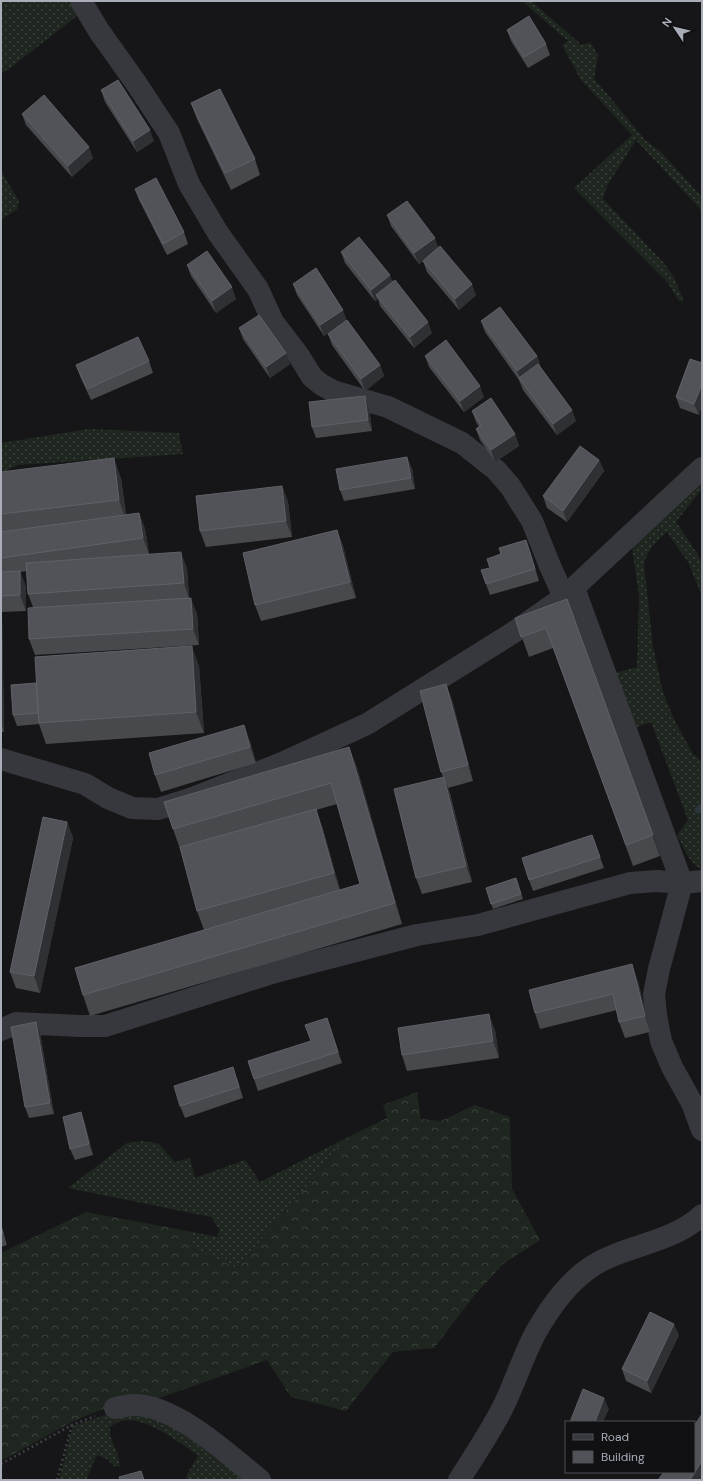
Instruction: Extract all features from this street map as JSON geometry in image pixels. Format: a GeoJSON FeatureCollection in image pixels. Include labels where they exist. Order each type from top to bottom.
{"type":"FeatureCollection","features":[{"type":"Feature","properties":{"kind":"street"},"geometry":{"type":"LineString","coordinates":[[81,1],[99,31],[169,133],[189,184],[214,227],[258,289],[273,322],[299,356],[312,377],[333,391],[388,407],[462,443],[486,462],[510,486],[532,521],[550,566],[569,592],[692,882],[659,969],[654,994],[661,1041],[672,1067],[692,1103],[702,1130]]}},
{"type":"Feature","properties":{"kind":"street"},"geometry":{"type":"LineString","coordinates":[[1,759],[85,784],[108,798],[132,808],[158,809],[190,799],[282,763],[367,724],[514,632],[569,592],[702,468]]}},
{"type":"Feature","properties":{"kind":"street"},"geometry":{"type":"LineString","coordinates":[[1,1030],[16,1023],[105,1026],[275,972],[417,935],[478,925],[630,884],[657,881],[692,882]]}},
{"type":"Feature","properties":{"kind":"street"},"geometry":{"type":"LineString","coordinates":[[459,1480],[503,1407],[536,1333],[554,1304],[569,1286],[607,1257],[676,1233],[693,1224],[702,1215]]}},
{"type":"Feature","properties":{"kind":"street"},"geometry":{"type":"LineString","coordinates":[[115,1408],[133,1405],[148,1407],[168,1414],[209,1438],[260,1480]]}},
{"type":"Feature","properties":{"kind":"path"},"geometry":{"type":"LineString","coordinates":[[1,1464],[72,1425],[115,1408]]}},
{"type":"Feature","properties":{"kind":"path"},"geometry":{"type":"LineString","coordinates":[[57,1480],[72,1425]]}},
{"type":"Feature","properties":{"kind":"green space"},"geometry":{"type":"Polygon","coordinates":[[[1,1],[79,1],[78,15],[9,69],[1,73],[1,1]]]}},
{"type":"Feature","properties":{"kind":"green space"},"geometry":{"type":"Polygon","coordinates":[[[522,1],[531,1],[581,45],[590,42],[598,55],[594,79],[645,140],[661,152],[702,197],[702,211],[636,140],[607,186],[603,199],[664,263],[674,277],[684,302],[679,301],[667,282],[574,188],[632,135],[581,80],[562,45],[568,41],[522,1]]]}},
{"type":"Feature","properties":{"kind":"green space"},"geometry":{"type":"Polygon","coordinates":[[[1,171],[19,201],[17,210],[1,219],[1,171]]]}},
{"type":"Feature","properties":{"kind":"green space"},"geometry":{"type":"Polygon","coordinates":[[[89,429],[179,433],[183,454],[18,465],[1,473],[1,443],[89,429]]]}},
{"type":"Feature","properties":{"kind":"green space"},"geometry":{"type":"Polygon","coordinates":[[[702,481],[702,489],[676,522],[697,553],[702,564],[702,596],[688,562],[667,532],[653,546],[644,564],[653,646],[662,688],[676,723],[693,754],[702,761],[702,805],[695,811],[702,809],[702,870],[690,859],[677,835],[688,820],[651,722],[632,729],[615,673],[637,667],[639,596],[632,547],[702,481]]]}},
{"type":"Feature","properties":{"kind":"green space"},"geometry":{"type":"Polygon","coordinates":[[[417,1092],[421,1119],[441,1121],[475,1105],[510,1117],[512,1189],[540,1240],[503,1264],[474,1296],[434,1348],[393,1352],[346,1411],[291,1397],[267,1360],[148,1402],[118,1404],[90,1414],[70,1423],[1,1461],[1,1253],[86,1212],[193,1232],[190,1247],[237,1268],[321,1170],[344,1139],[387,1118],[383,1105],[417,1092]]]}},
{"type":"Feature","properties":{"kind":"green space"},"geometry":{"type":"Polygon","coordinates":[[[344,1139],[321,1170],[237,1268],[190,1247],[193,1232],[218,1237],[219,1229],[211,1217],[68,1188],[127,1143],[144,1141],[159,1144],[175,1162],[190,1158],[195,1178],[245,1160],[260,1182],[344,1139]]]}},
{"type":"Feature","properties":{"kind":"green space"},"geometry":{"type":"Polygon","coordinates":[[[128,1411],[165,1416],[254,1480],[189,1480],[186,1477],[198,1455],[155,1428],[131,1420],[120,1421],[110,1427],[110,1436],[117,1452],[120,1467],[114,1466],[107,1459],[97,1455],[86,1480],[59,1480],[73,1426],[102,1416],[128,1411]]]}},
{"type":"Feature","properties":{"kind":"building"},"geometry":{"type":"Polygon","coordinates":[[[529,16],[546,44],[524,57],[507,30],[529,16]]]}},
{"type":"Feature","properties":{"kind":"building"},"geometry":{"type":"Polygon","coordinates":[[[118,80],[150,130],[133,141],[101,90],[118,80]]]}},
{"type":"Feature","properties":{"kind":"building"},"geometry":{"type":"Polygon","coordinates":[[[220,89],[255,159],[225,173],[191,103],[220,89]]]}},
{"type":"Feature","properties":{"kind":"building"},"geometry":{"type":"Polygon","coordinates":[[[44,95],[89,147],[68,166],[22,114],[44,95]]]}},
{"type":"Feature","properties":{"kind":"building"},"geometry":{"type":"Polygon","coordinates":[[[156,178],[184,232],[163,244],[135,189],[156,178]]]}},
{"type":"Feature","properties":{"kind":"building"},"geometry":{"type":"Polygon","coordinates":[[[407,201],[435,238],[414,253],[387,215],[407,201]]]}},
{"type":"Feature","properties":{"kind":"building"},"geometry":{"type":"Polygon","coordinates":[[[359,237],[390,275],[371,290],[341,252],[359,237]]]}},
{"type":"Feature","properties":{"kind":"building"},"geometry":{"type":"Polygon","coordinates":[[[440,246],[472,284],[455,299],[423,261],[440,246]]]}},
{"type":"Feature","properties":{"kind":"building"},"geometry":{"type":"Polygon","coordinates":[[[207,251],[232,287],[212,301],[187,265],[207,251]]]}},
{"type":"Feature","properties":{"kind":"building"},"geometry":{"type":"Polygon","coordinates":[[[316,268],[343,310],[320,325],[293,284],[316,268]]]}},
{"type":"Feature","properties":{"kind":"building"},"geometry":{"type":"Polygon","coordinates":[[[395,280],[428,322],[410,337],[376,295],[395,280]]]}},
{"type":"Feature","properties":{"kind":"building"},"geometry":{"type":"Polygon","coordinates":[[[500,307],[537,356],[517,371],[481,321],[500,307]]]}},
{"type":"Feature","properties":{"kind":"building"},"geometry":{"type":"Polygon","coordinates":[[[259,315],[286,353],[266,367],[239,328],[259,315]]]}},
{"type":"Feature","properties":{"kind":"building"},"geometry":{"type":"Polygon","coordinates":[[[347,320],[380,365],[361,379],[328,334],[347,320]]]}},
{"type":"Feature","properties":{"kind":"building"},"geometry":{"type":"Polygon","coordinates":[[[138,337],[149,361],[87,389],[76,365],[138,337]]]}},
{"type":"Feature","properties":{"kind":"building"},"geometry":{"type":"Polygon","coordinates":[[[446,340],[480,386],[460,401],[425,356],[446,340]]]}},
{"type":"Feature","properties":{"kind":"building"},"geometry":{"type":"Polygon","coordinates":[[[690,359],[702,363],[702,384],[694,404],[676,397],[690,359]]]}},
{"type":"Feature","properties":{"kind":"building"},"geometry":{"type":"Polygon","coordinates":[[[538,364],[572,410],[553,424],[519,378],[538,364]]]}},
{"type":"Feature","properties":{"kind":"building"},"geometry":{"type":"Polygon","coordinates":[[[365,396],[368,420],[312,427],[309,402],[365,396]]]}},
{"type":"Feature","properties":{"kind":"building"},"geometry":{"type":"Polygon","coordinates":[[[491,398],[515,434],[491,450],[476,429],[481,425],[472,411],[491,398]]]}},
{"type":"Feature","properties":{"kind":"building"},"geometry":{"type":"Polygon","coordinates":[[[580,446],[599,460],[563,511],[543,496],[580,446]]]}},
{"type":"Feature","properties":{"kind":"building"},"geometry":{"type":"Polygon","coordinates":[[[407,457],[411,478],[340,490],[336,469],[407,457]]]}},
{"type":"Feature","properties":{"kind":"building"},"geometry":{"type":"Polygon","coordinates":[[[114,458],[119,500],[1,514],[1,472],[114,458]]]}},
{"type":"Feature","properties":{"kind":"building"},"geometry":{"type":"Polygon","coordinates":[[[282,486],[286,521],[200,531],[196,496],[282,486]]]}},
{"type":"Feature","properties":{"kind":"building"},"geometry":{"type":"Polygon","coordinates":[[[139,513],[143,538],[1,558],[1,532],[139,513]]]}},
{"type":"Feature","properties":{"kind":"building"},"geometry":{"type":"Polygon","coordinates":[[[337,530],[350,582],[255,605],[243,553],[337,530]]]}},
{"type":"Feature","properties":{"kind":"building"},"geometry":{"type":"Polygon","coordinates":[[[526,540],[535,569],[486,584],[481,570],[490,568],[487,559],[501,554],[499,548],[526,540]]]}},
{"type":"Feature","properties":{"kind":"building"},"geometry":{"type":"Polygon","coordinates":[[[181,552],[184,583],[28,594],[26,563],[181,552]]]}},
{"type":"Feature","properties":{"kind":"building"},"geometry":{"type":"Polygon","coordinates":[[[20,571],[20,595],[1,596],[1,572],[20,571]]]}},
{"type":"Feature","properties":{"kind":"building"},"geometry":{"type":"Polygon","coordinates":[[[191,598],[193,629],[29,639],[28,608],[191,598]]]}},
{"type":"Feature","properties":{"kind":"building"},"geometry":{"type":"Polygon","coordinates":[[[567,599],[653,835],[626,845],[546,628],[521,637],[515,618],[567,599]]]}},
{"type":"Feature","properties":{"kind":"building"},"geometry":{"type":"Polygon","coordinates":[[[192,646],[196,712],[39,723],[35,657],[192,646]]]}},
{"type":"Feature","properties":{"kind":"building"},"geometry":{"type":"Polygon","coordinates":[[[36,683],[38,713],[13,715],[11,685],[36,683]]]}},
{"type":"Feature","properties":{"kind":"building"},"geometry":{"type":"Polygon","coordinates":[[[446,684],[468,765],[441,772],[420,691],[446,684]]]}},
{"type":"Feature","properties":{"kind":"building"},"geometry":{"type":"Polygon","coordinates":[[[244,725],[250,747],[155,775],[149,753],[244,725]]]}},
{"type":"Feature","properties":{"kind":"building"},"geometry":{"type":"Polygon","coordinates":[[[349,747],[395,903],[83,995],[75,968],[360,884],[331,783],[173,829],[164,802],[349,747]]]}},
{"type":"Feature","properties":{"kind":"building"},"geometry":{"type":"Polygon","coordinates":[[[444,777],[466,866],[416,878],[394,789],[444,777]]]}},
{"type":"Feature","properties":{"kind":"building"},"geometry":{"type":"Polygon","coordinates":[[[316,809],[334,873],[197,911],[180,847],[316,809]]]}},
{"type":"Feature","properties":{"kind":"building"},"geometry":{"type":"Polygon","coordinates":[[[43,817],[67,822],[34,976],[10,972],[43,817]]]}},
{"type":"Feature","properties":{"kind":"building"},"geometry":{"type":"Polygon","coordinates":[[[592,835],[600,857],[529,880],[522,858],[592,835]]]}},
{"type":"Feature","properties":{"kind":"building"},"geometry":{"type":"Polygon","coordinates":[[[516,878],[521,894],[491,904],[486,888],[516,878]]]}},
{"type":"Feature","properties":{"kind":"building"},"geometry":{"type":"Polygon","coordinates":[[[632,964],[645,1016],[619,1022],[613,994],[535,1013],[529,990],[632,964]]]}},
{"type":"Feature","properties":{"kind":"building"},"geometry":{"type":"Polygon","coordinates":[[[489,1014],[493,1041],[402,1055],[398,1028],[489,1014]]]}},
{"type":"Feature","properties":{"kind":"building"},"geometry":{"type":"Polygon","coordinates":[[[327,1018],[338,1052],[254,1079],[248,1061],[311,1041],[305,1025],[327,1018]]]}},
{"type":"Feature","properties":{"kind":"building"},"geometry":{"type":"Polygon","coordinates":[[[36,1022],[50,1103],[25,1107],[11,1027],[36,1022]]]}},
{"type":"Feature","properties":{"kind":"building"},"geometry":{"type":"Polygon","coordinates":[[[233,1067],[239,1087],[180,1106],[174,1086],[233,1067]]]}},
{"type":"Feature","properties":{"kind":"building"},"geometry":{"type":"Polygon","coordinates":[[[81,1112],[89,1144],[70,1149],[63,1117],[81,1112]]]}},
{"type":"Feature","properties":{"kind":"building"},"geometry":{"type":"Polygon","coordinates":[[[650,1312],[674,1324],[647,1381],[622,1369],[650,1312]]]}},
{"type":"Feature","properties":{"kind":"building"},"geometry":{"type":"Polygon","coordinates":[[[583,1389],[604,1398],[595,1421],[570,1421],[583,1389]]]}},
{"type":"Feature","properties":{"kind":"building"},"geometry":{"type":"Polygon","coordinates":[[[702,1414],[702,1461],[695,1472],[695,1424],[702,1414]]]}},
{"type":"Feature","properties":{"kind":"building"},"geometry":{"type":"Polygon","coordinates":[[[141,1471],[144,1480],[120,1480],[119,1477],[141,1471]]]}},
{"type":"Feature","properties":{"kind":"building"},"geometry":{"type":"Polygon","coordinates":[[[663,1473],[694,1473],[690,1480],[658,1480],[663,1473]]]}},
{"type":"Feature","properties":{"kind":"waterway"},"geometry":{"type":"LineString","coordinates":[[698,810],[702,807]]}}]}
